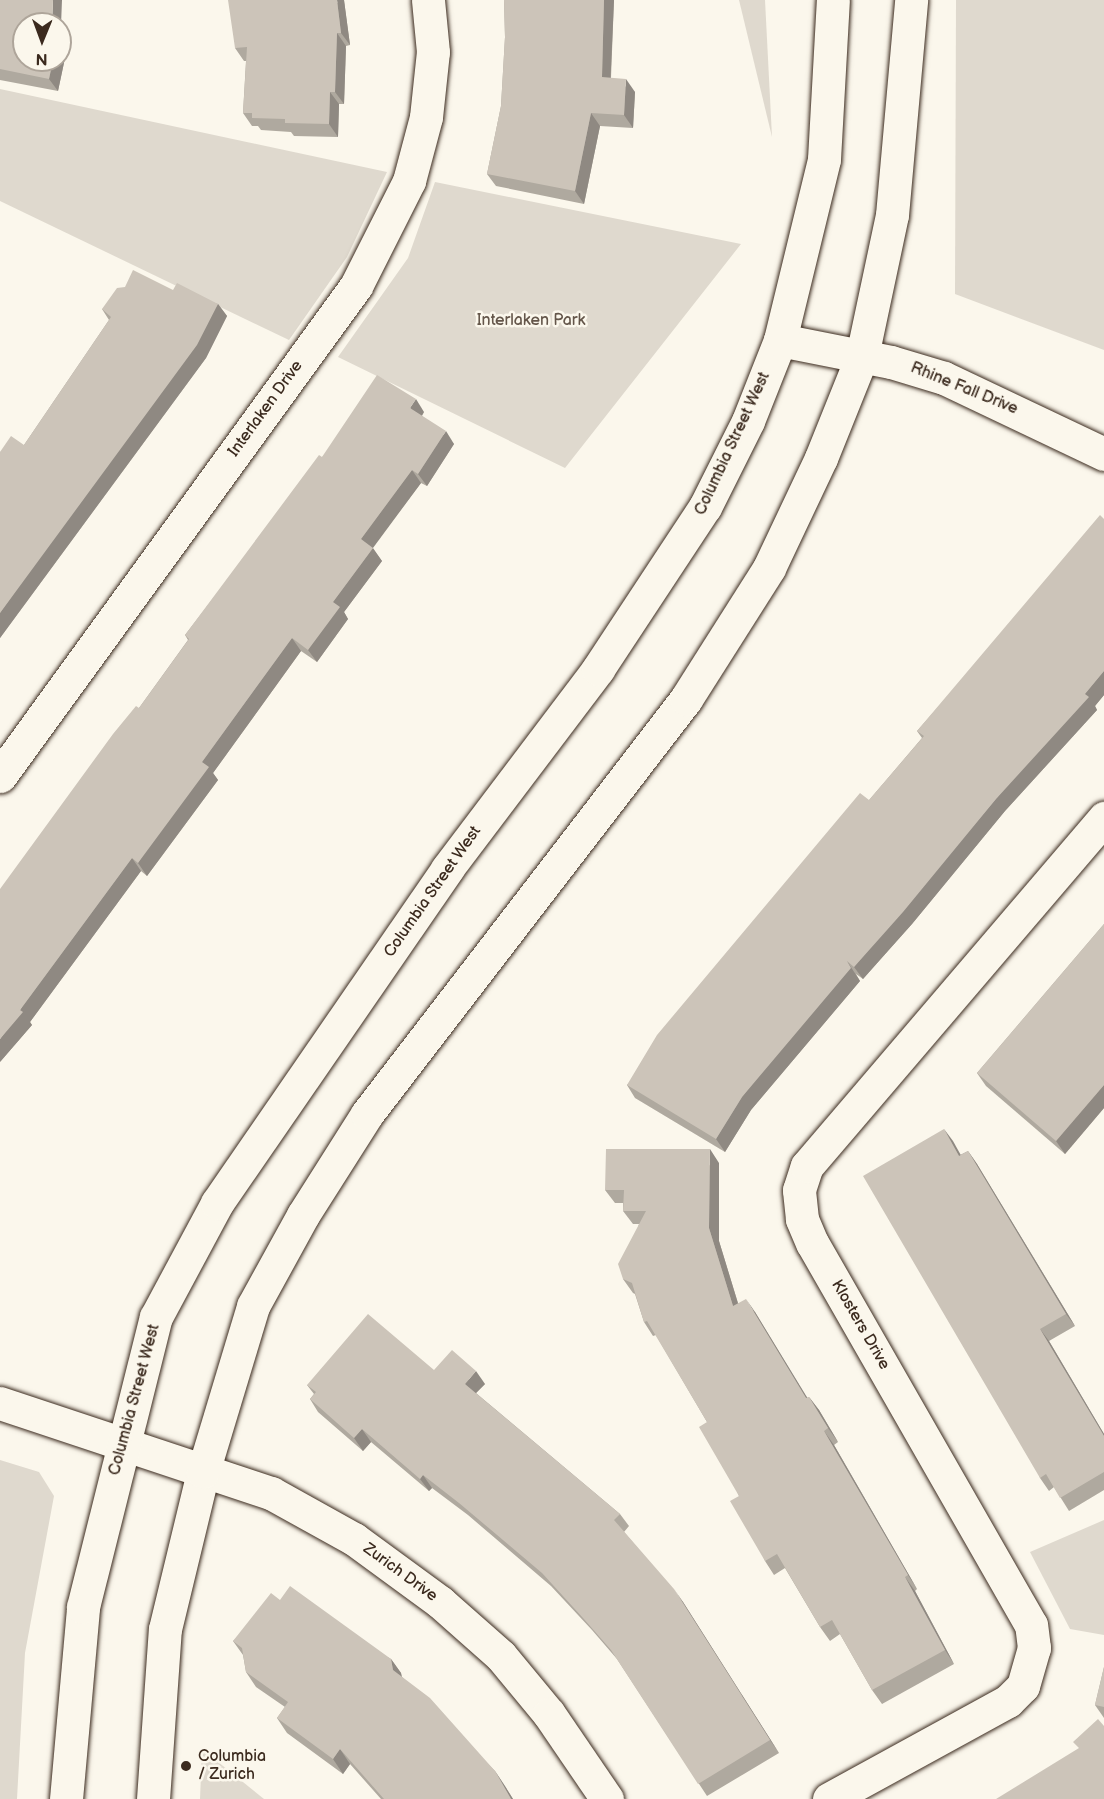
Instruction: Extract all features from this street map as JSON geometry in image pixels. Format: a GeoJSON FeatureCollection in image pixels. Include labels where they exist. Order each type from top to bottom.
{"type":"FeatureCollection","features":[{"type":"Feature","properties":{"kind":"main road","name":"Interlaken Drive"},"geometry":{"type":"LineString","coordinates":[[0,776],[356,286],[409,181],[426,117],[433,52],[428,0]]}},
{"type":"Feature","properties":{"kind":"main road","name":"Columbia Street West"},"geometry":{"type":"LineString","coordinates":[[66,1799],[83,1607],[122,1444],[156,1317],[217,1203],[447,869],[598,669],[705,507],[747,421],[780,340],[824,159],[833,0]]}},
{"type":"Feature","properties":{"kind":"main road"},"geometry":{"type":"LineString","coordinates":[[153,1799],[165,1629],[204,1472],[253,1306],[303,1215],[367,1114],[686,699],[769,568],[821,458],[862,356],[892,215],[911,0]]}},
{"type":"Feature","properties":{"kind":"main road","name":"Rhine Fall Drive"},"geometry":{"type":"LineString","coordinates":[[780,340],[862,356],[944,378],[1104,454]]}},
{"type":"Feature","properties":{"kind":"main road","name":"Klosters Drive"},"geometry":{"type":"LineString","coordinates":[[829,1799],[1008,1701],[1023,1686],[1034,1648],[1031,1625],[1021,1606],[812,1243],[802,1219],[799,1190],[807,1166],[1104,818]]}},
{"type":"Feature","properties":{"kind":"main road","name":"Zurich Drive"},"geometry":{"type":"LineString","coordinates":[[0,1403],[281,1498],[354,1539],[440,1602],[501,1656],[549,1714],[607,1799]]}},
{"type":"Feature","properties":{"kind":"green space"},"geometry":{"type":"Polygon","coordinates":[[[739,0],[765,0],[772,137],[739,0]]]}},
{"type":"Feature","properties":{"kind":"green space"},"geometry":{"type":"Polygon","coordinates":[[[956,0],[1104,0],[1104,350],[955,294],[956,0]]]}},
{"type":"Feature","properties":{"kind":"green space"},"geometry":{"type":"Polygon","coordinates":[[[0,89],[387,172],[347,257],[289,340],[0,201],[0,89]]]}},
{"type":"Feature","properties":{"kind":"green space","name":"Interlaken Park"},"geometry":{"type":"Polygon","coordinates":[[[435,182],[741,244],[565,468],[338,357],[408,258],[435,182]]]}},
{"type":"Feature","properties":{"kind":"green space"},"geometry":{"type":"Polygon","coordinates":[[[0,1460],[39,1472],[54,1496],[25,1653],[17,1799],[0,1799],[0,1460]]]}},
{"type":"Feature","properties":{"kind":"green space"},"geometry":{"type":"Polygon","coordinates":[[[1104,1520],[1104,1635],[1070,1629],[1030,1552],[1104,1520]]]}},
{"type":"Feature","properties":{"kind":"green space"},"geometry":{"type":"Polygon","coordinates":[[[202,1749],[264,1799],[200,1799],[202,1749]]]}},
{"type":"Feature","properties":{"kind":"building"},"geometry":{"type":"Polygon","coordinates":[[[0,0],[53,0],[52,12],[12,12],[12,71],[0,69],[0,0]]]}},
{"type":"Feature","properties":{"kind":"building"},"geometry":{"type":"Polygon","coordinates":[[[228,0],[337,0],[341,33],[337,33],[335,92],[330,92],[329,124],[285,123],[285,119],[252,118],[252,113],[243,113],[247,47],[235,48],[228,0]]]}},
{"type":"Feature","properties":{"kind":"building"},"geometry":{"type":"Polygon","coordinates":[[[504,0],[604,0],[602,77],[626,79],[624,115],[591,113],[575,191],[487,174],[501,106],[505,37],[504,0]]]}},
{"type":"Feature","properties":{"kind":"building"},"geometry":{"type":"Polygon","coordinates":[[[15,72],[50,72],[49,79],[15,72]]]}},
{"type":"Feature","properties":{"kind":"building"},"geometry":{"type":"Polygon","coordinates":[[[133,270],[173,290],[177,283],[218,304],[197,345],[0,613],[0,452],[11,436],[24,445],[111,317],[102,309],[117,288],[125,287],[133,270]]]}},
{"type":"Feature","properties":{"kind":"building"},"geometry":{"type":"Polygon","coordinates":[[[377,375],[416,399],[410,408],[446,431],[418,474],[412,470],[361,539],[373,548],[333,602],[340,607],[308,650],[292,638],[202,762],[209,767],[138,863],[132,858],[20,1010],[23,1012],[0,1039],[0,889],[113,734],[136,706],[139,708],[189,639],[185,635],[319,455],[322,457],[377,375]]]}},
{"type":"Feature","properties":{"kind":"building"},"geometry":{"type":"Polygon","coordinates":[[[1100,515],[1104,519],[1104,671],[1085,694],[1089,697],[996,799],[903,912],[854,967],[847,961],[851,968],[742,1097],[716,1139],[627,1085],[657,1035],[860,793],[869,800],[924,736],[917,731],[1100,515]]]}},
{"type":"Feature","properties":{"kind":"building"},"geometry":{"type":"Polygon","coordinates":[[[1104,924],[1104,1085],[1056,1141],[977,1073],[1104,924]]]}},
{"type":"Feature","properties":{"kind":"building"},"geometry":{"type":"Polygon","coordinates":[[[944,1129],[959,1156],[968,1151],[1066,1314],[1040,1329],[1104,1436],[1104,1472],[1060,1498],[1046,1474],[1040,1478],[863,1176],[944,1129]]]}},
{"type":"Feature","properties":{"kind":"building"},"geometry":{"type":"Polygon","coordinates":[[[606,1149],[710,1149],[709,1228],[733,1306],[746,1299],[806,1398],[809,1397],[828,1428],[824,1431],[908,1575],[905,1577],[945,1650],[872,1690],[832,1620],[820,1627],[777,1554],[765,1561],[730,1501],[739,1496],[699,1427],[707,1422],[647,1321],[644,1322],[632,1283],[623,1279],[618,1264],[646,1211],[623,1211],[624,1190],[605,1190],[606,1149]]]}},
{"type":"Feature","properties":{"kind":"building"},"geometry":{"type":"Polygon","coordinates":[[[368,1314],[434,1370],[452,1350],[476,1371],[465,1384],[620,1514],[614,1520],[674,1589],[770,1740],[698,1784],[611,1650],[542,1573],[423,1475],[420,1479],[362,1429],[354,1438],[310,1399],[316,1392],[307,1385],[368,1314]]]}},
{"type":"Feature","properties":{"kind":"building"},"geometry":{"type":"Polygon","coordinates":[[[290,1586],[391,1659],[393,1670],[430,1698],[495,1771],[511,1799],[384,1799],[340,1749],[333,1759],[277,1718],[288,1702],[246,1672],[242,1648],[233,1641],[271,1593],[280,1600],[290,1586]]]}},
{"type":"Feature","properties":{"kind":"building"},"geometry":{"type":"Polygon","coordinates":[[[1104,1667],[1104,1707],[1095,1705],[1104,1667]]]}},
{"type":"Feature","properties":{"kind":"building"},"geometry":{"type":"Polygon","coordinates":[[[1098,1719],[1104,1726],[1104,1799],[996,1799],[1079,1748],[1073,1742],[1098,1719]]]}},
{"type":"Feature","properties":{"kind":"place","name":"Columbia / Zurich"},"geometry":{"type":"Point","coordinates":[186,1766]}}]}
